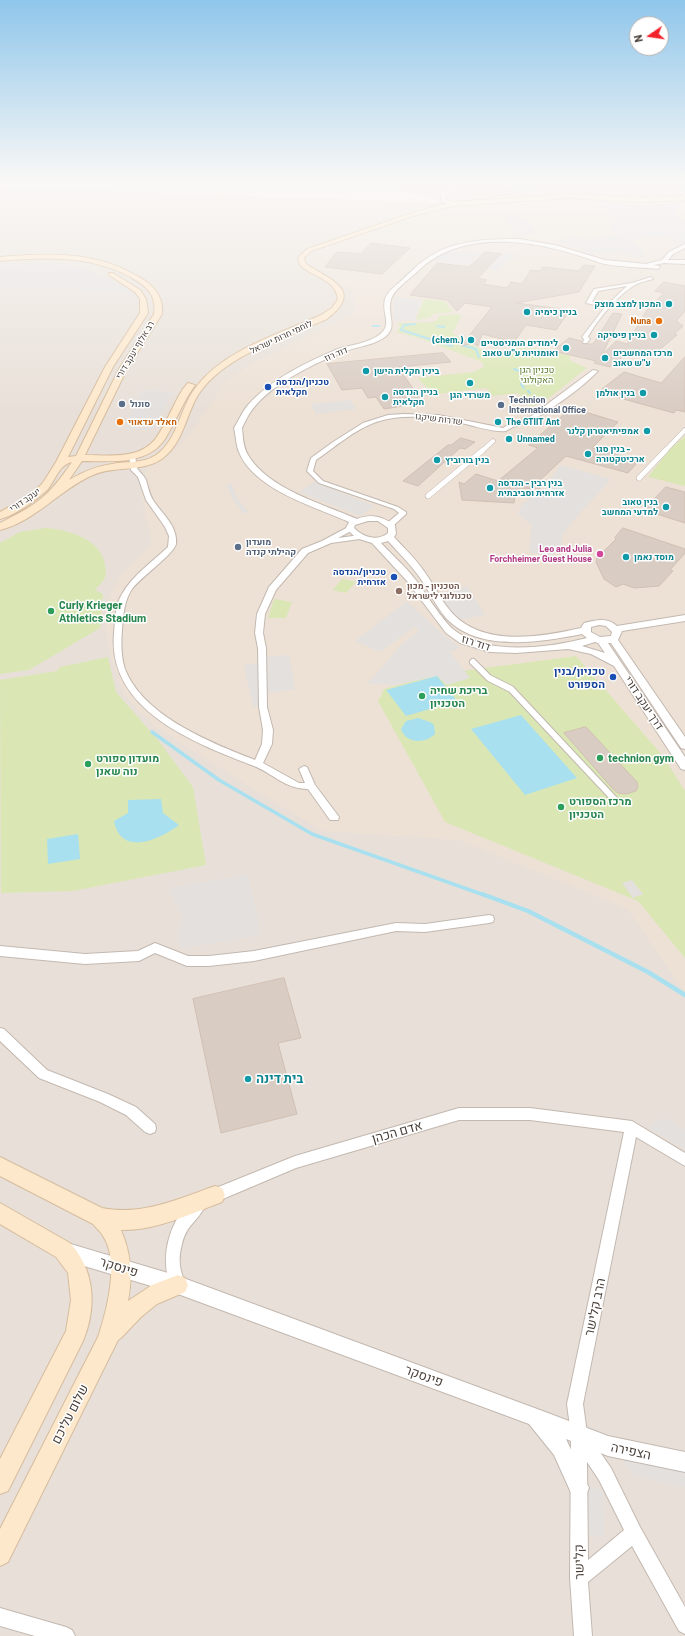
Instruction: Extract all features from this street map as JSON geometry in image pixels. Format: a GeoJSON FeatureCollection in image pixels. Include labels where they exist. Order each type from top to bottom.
{"type":"FeatureCollection","features":[{"type":"Feature","properties":{"kind":"main road","name":"רב אלוף יעקב דורי"},"geometry":{"type":"LineString","coordinates":[[0,527],[22,517],[52,496],[77,462],[112,390],[158,314],[159,307],[156,295],[152,288],[139,279],[106,264],[82,259]]}},
{"type":"Feature","properties":{"kind":"main road"},"geometry":{"type":"LineString","coordinates":[[295,259],[294,263],[320,281],[330,291]]}},
{"type":"Feature","properties":{"kind":"main road","name":"לוחמי חרות ישראל"},"geometry":{"type":"LineString","coordinates":[[77,462],[120,458],[132,460],[152,460],[166,451],[174,438],[193,397],[216,371],[243,354],[324,317],[335,309],[341,299],[339,289],[329,280],[303,265],[302,259]]}},
{"type":"Feature","properties":{"kind":"main road","name":"רב אלוף יעקב דורי"},"geometry":{"type":"LineString","coordinates":[[0,264],[32,261],[83,265],[114,276],[133,286],[143,299],[144,313],[109,367],[61,462]]}},
{"type":"Feature","properties":{"kind":"main road","name":"לוחמי חרות ישראל"},"geometry":{"type":"LineString","coordinates":[[52,496],[80,476],[132,460],[149,450],[156,444],[185,393],[208,369],[237,351],[318,314],[325,309],[332,299]]}},
{"type":"Feature","properties":{"kind":"main road"},"geometry":{"type":"LineString","coordinates":[[85,446],[90,451],[120,458]]}},
{"type":"Feature","properties":{"kind":"main road"},"geometry":{"type":"LineString","coordinates":[[61,462],[77,462],[114,466]]}},
{"type":"Feature","properties":{"kind":"main road","name":"יעקב דורי"},"geometry":{"type":"LineString","coordinates":[[0,516],[28,500],[44,487],[61,462]]}},
{"type":"Feature","properties":{"kind":"main road"},"geometry":{"type":"LineString","coordinates":[[0,1166],[100,1217],[122,1221],[148,1217],[214,1195]]}},
{"type":"Feature","properties":{"kind":"main road"},"geometry":{"type":"LineString","coordinates":[[0,1213],[63,1250],[76,1268],[81,1286],[81,1317],[76,1334],[0,1483]]}},
{"type":"Feature","properties":{"kind":"main road"},"geometry":{"type":"LineString","coordinates":[[100,1217],[108,1225],[115,1238],[120,1267]]}},
{"type":"Feature","properties":{"kind":"main road","name":"שלום עליכם"},"geometry":{"type":"LineString","coordinates":[[0,1554],[107,1341],[117,1311],[120,1267]]}},
{"type":"Feature","properties":{"kind":"main road"},"geometry":{"type":"LineString","coordinates":[[107,1341],[121,1322],[144,1301],[158,1292],[178,1285]]}},
{"type":"Feature","properties":{"kind":"street","name":"דוד רוז"},"geometry":{"type":"LineString","coordinates":[[352,525],[276,486],[251,467],[243,454],[238,428],[251,406],[271,389],[302,370],[340,351],[378,338],[387,331],[391,322],[388,303],[391,294],[416,269],[429,259]]}},
{"type":"Feature","properties":{"kind":"street","name":"דוד רוז"},"geometry":{"type":"LineString","coordinates":[[592,259],[624,264],[656,266]]}},
{"type":"Feature","properties":{"kind":"street"},"geometry":{"type":"LineString","coordinates":[[656,266],[664,261],[678,266],[685,262]]}},
{"type":"Feature","properties":{"kind":"street"},"geometry":{"type":"LineString","coordinates":[[656,266],[665,269]]}},
{"type":"Feature","properties":{"kind":"street"},"geometry":{"type":"LineString","coordinates":[[606,306],[588,303],[596,290],[633,284],[651,278]]}},
{"type":"Feature","properties":{"kind":"street"},"geometry":{"type":"LineString","coordinates":[[585,342],[587,340],[585,337],[590,328],[606,306],[633,284]]}},
{"type":"Feature","properties":{"kind":"street","name":"שדרות שיקגו"},"geometry":{"type":"LineString","coordinates":[[390,524],[404,513],[396,508],[320,482],[310,471],[313,459],[349,434],[373,421],[386,418],[415,415],[470,423],[504,430],[511,424],[524,423],[544,411],[595,371]]}},
{"type":"Feature","properties":{"kind":"street"},"geometry":{"type":"LineString","coordinates":[[639,478],[685,430]]}},
{"type":"Feature","properties":{"kind":"street"},"geometry":{"type":"LineString","coordinates":[[428,496],[493,441]]}},
{"type":"Feature","properties":{"kind":"street"},"geometry":{"type":"LineString","coordinates":[[132,460],[134,470],[142,477],[145,490],[153,506],[167,524],[173,542],[172,548],[132,584],[124,596],[117,642],[120,663],[127,683],[140,700],[166,722],[188,735],[239,759],[258,764],[297,786],[310,786]]}},
{"type":"Feature","properties":{"kind":"street"},"geometry":{"type":"LineString","coordinates":[[258,764],[267,744],[268,730],[263,707],[262,648],[259,632],[261,614],[272,589],[305,551],[325,543],[352,525],[373,518],[390,524],[393,531],[389,537],[376,542],[360,537],[325,543]]}},
{"type":"Feature","properties":{"kind":"street"},"geometry":{"type":"LineString","coordinates":[[352,525],[360,537]]}},
{"type":"Feature","properties":{"kind":"street","name":"דוד רוז"},"geometry":{"type":"LineString","coordinates":[[376,542],[410,580],[449,631],[464,641],[490,649],[516,650],[561,648],[598,640],[614,634],[608,624],[599,622],[590,624],[585,630],[551,638],[495,638],[473,631],[455,621],[418,569],[389,537]]}},
{"type":"Feature","properties":{"kind":"street"},"geometry":{"type":"LineString","coordinates":[[614,634],[685,618]]}},
{"type":"Feature","properties":{"kind":"street","name":"דרך יעקב דורי"},"geometry":{"type":"LineString","coordinates":[[585,630],[588,636],[598,640],[622,670],[685,766]]}},
{"type":"Feature","properties":{"kind":"street","name":"דרך יעקב דורי"},"geometry":{"type":"LineString","coordinates":[[614,634],[685,745]]}},
{"type":"Feature","properties":{"kind":"street"},"geometry":{"type":"LineString","coordinates":[[561,648],[590,650],[606,657],[622,670]]}},
{"type":"Feature","properties":{"kind":"street"},"geometry":{"type":"LineString","coordinates":[[473,662],[489,678],[511,689],[615,800]]}},
{"type":"Feature","properties":{"kind":"street"},"geometry":{"type":"LineString","coordinates":[[304,769],[310,786],[334,817]]}},
{"type":"Feature","properties":{"kind":"street"},"geometry":{"type":"LineString","coordinates":[[0,951],[85,959],[139,956],[155,948],[187,961],[209,961],[254,956],[396,927],[425,928],[489,919]]}},
{"type":"Feature","properties":{"kind":"street"},"geometry":{"type":"LineString","coordinates":[[0,1033],[43,1074],[104,1098],[131,1111],[150,1128]]}},
{"type":"Feature","properties":{"kind":"street","name":"אדם הכהן"},"geometry":{"type":"LineString","coordinates":[[178,1285],[172,1258],[173,1246],[178,1233],[196,1208],[214,1195],[294,1162],[459,1114],[530,1114],[632,1127],[685,1160]]}},
{"type":"Feature","properties":{"kind":"street","name":"הרב קלישר"},"geometry":{"type":"LineString","coordinates":[[579,1488],[579,1435],[575,1404],[632,1127]]}},
{"type":"Feature","properties":{"kind":"street","name":"פינסקר"},"geometry":{"type":"LineString","coordinates":[[63,1250],[178,1285],[579,1435]]}},
{"type":"Feature","properties":{"kind":"street"},"geometry":{"type":"LineString","coordinates":[[534,1417],[561,1448],[579,1488]]}},
{"type":"Feature","properties":{"kind":"street"},"geometry":{"type":"LineString","coordinates":[[579,1435],[605,1474],[634,1533],[685,1625]]}},
{"type":"Feature","properties":{"kind":"street","name":"הצפירה"},"geometry":{"type":"LineString","coordinates":[[579,1435],[608,1446],[685,1462]]}},
{"type":"Feature","properties":{"kind":"street","name":"קלישר"},"geometry":{"type":"LineString","coordinates":[[579,1488],[579,1578],[582,1636]]}},
{"type":"Feature","properties":{"kind":"street"},"geometry":{"type":"LineString","coordinates":[[579,1578],[634,1533]]}},
{"type":"Feature","properties":{"kind":"street"},"geometry":{"type":"LineString","coordinates":[[0,1618],[66,1636]]}},
{"type":"Feature","properties":{"kind":"shaded area"},"geometry":{"type":"Polygon","coordinates":[[[0,259],[685,259],[685,1636],[0,1636],[0,259]]]}},
{"type":"Feature","properties":{"kind":"shaded area","name":"הטכניון - מכון טכנולוגי לישראל"},"geometry":{"type":"Polygon","coordinates":[[[314,259],[685,259],[685,993],[628,909],[459,840],[322,831],[156,727],[124,694],[114,668],[105,628],[105,605],[120,577],[133,562],[151,546],[150,530],[146,520],[141,491],[147,467],[165,458],[190,434],[225,382],[247,367],[354,313],[354,294],[331,273],[316,264],[314,259]]]}},
{"type":"Feature","properties":{"kind":"shaded area"},"geometry":{"type":"Polygon","coordinates":[[[433,259],[474,259],[471,262],[490,265],[496,259],[512,259],[497,271],[467,265],[430,261],[433,259]]]}},
{"type":"Feature","properties":{"kind":"shaded area"},"geometry":{"type":"Polygon","coordinates":[[[40,263],[77,266],[93,271],[126,287],[134,295],[62,288],[0,289],[0,266],[40,263]]]}},
{"type":"Feature","properties":{"kind":"shaded area"},"geometry":{"type":"Polygon","coordinates":[[[394,297],[422,300],[414,320],[394,321],[394,297]]]}},
{"type":"Feature","properties":{"kind":"shaded area"},"geometry":{"type":"Polygon","coordinates":[[[141,390],[173,392],[153,430],[125,429],[141,390]]]}},
{"type":"Feature","properties":{"kind":"shaded area"},"geometry":{"type":"Polygon","coordinates":[[[350,400],[356,409],[316,414],[311,404],[350,400]]]}},
{"type":"Feature","properties":{"kind":"shaded area"},"geometry":{"type":"Polygon","coordinates":[[[560,465],[611,479],[563,534],[561,548],[553,555],[529,553],[532,525],[518,514],[522,504],[543,491],[560,465]]]}},
{"type":"Feature","properties":{"kind":"shaded area"},"geometry":{"type":"Polygon","coordinates":[[[314,482],[375,506],[360,516],[299,492],[314,482]]]}},
{"type":"Feature","properties":{"kind":"shaded area"},"geometry":{"type":"Polygon","coordinates":[[[231,483],[238,499],[249,513],[243,513],[233,499],[226,484],[231,483]]]}},
{"type":"Feature","properties":{"kind":"shaded area"},"geometry":{"type":"Polygon","coordinates":[[[467,586],[485,615],[458,620],[441,597],[467,586]]]}},
{"type":"Feature","properties":{"kind":"shaded area"},"geometry":{"type":"Polygon","coordinates":[[[407,601],[442,634],[459,646],[458,649],[450,652],[470,678],[447,685],[437,676],[396,685],[367,684],[402,644],[418,632],[416,626],[380,652],[355,641],[407,601]]]}},
{"type":"Feature","properties":{"kind":"shaded area"},"geometry":{"type":"Polygon","coordinates":[[[289,655],[295,689],[265,694],[264,657],[289,655]]]}},
{"type":"Feature","properties":{"kind":"shaded area"},"geometry":{"type":"Polygon","coordinates":[[[259,663],[260,705],[253,707],[244,665],[259,663]]]}},
{"type":"Feature","properties":{"kind":"shaded area"},"geometry":{"type":"Polygon","coordinates":[[[248,875],[261,935],[183,948],[177,939],[183,918],[169,888],[248,875]]]}},
{"type":"Feature","properties":{"kind":"shaded area"},"geometry":{"type":"Polygon","coordinates":[[[632,880],[643,894],[633,898],[622,883],[632,880]]]}},
{"type":"Feature","properties":{"kind":"shaded area"},"geometry":{"type":"Polygon","coordinates":[[[664,1118],[685,1130],[685,1150],[647,1127],[664,1118]]]}},
{"type":"Feature","properties":{"kind":"shaded area"},"geometry":{"type":"Polygon","coordinates":[[[619,1454],[685,1470],[685,1487],[632,1474],[619,1454]]]}},
{"type":"Feature","properties":{"kind":"shaded area"},"geometry":{"type":"Polygon","coordinates":[[[587,1485],[603,1492],[604,1538],[589,1535],[587,1485]]]}},
{"type":"Feature","properties":{"kind":"green space"},"geometry":{"type":"Polygon","coordinates":[[[424,299],[444,301],[453,312],[433,314],[429,318],[416,320],[424,299]]]}},
{"type":"Feature","properties":{"kind":"green space","name":"טכניון הגן האקולוגי"},"geometry":{"type":"Polygon","coordinates":[[[460,314],[461,317],[452,333],[489,354],[520,348],[543,349],[571,356],[569,360],[587,368],[541,404],[529,406],[518,393],[493,396],[486,388],[436,394],[418,378],[473,372],[484,367],[482,362],[422,339],[396,332],[400,327],[398,323],[433,322],[438,319],[438,316],[460,314]]]}},
{"type":"Feature","properties":{"kind":"green space"},"geometry":{"type":"Polygon","coordinates":[[[685,436],[685,486],[648,477],[670,449],[685,436]]]}},
{"type":"Feature","properties":{"kind":"green space","name":"Curly Krieger Athletics Stadium"},"geometry":{"type":"Polygon","coordinates":[[[46,528],[72,533],[81,537],[96,546],[101,553],[106,574],[102,583],[95,590],[103,594],[100,628],[29,670],[0,674],[0,543],[20,532],[46,528]]]}},
{"type":"Feature","properties":{"kind":"green space"},"geometry":{"type":"Polygon","coordinates":[[[342,579],[356,582],[346,593],[333,590],[342,579]]]}},
{"type":"Feature","properties":{"kind":"green space"},"geometry":{"type":"Polygon","coordinates":[[[274,599],[292,602],[286,618],[268,618],[274,599]]]}},
{"type":"Feature","properties":{"kind":"green space","name":"מרכז הספורט הטכניון"},"geometry":{"type":"Polygon","coordinates":[[[576,656],[663,756],[685,791],[685,958],[638,901],[445,822],[378,701],[384,689],[440,674],[576,656]]]}},
{"type":"Feature","properties":{"kind":"green space","name":"מועדון ספורט נוה שאנן"},"geometry":{"type":"Polygon","coordinates":[[[108,657],[116,692],[158,740],[193,787],[206,865],[73,891],[1,893],[0,680],[57,671],[60,667],[108,657]]]}},
{"type":"Feature","properties":{"kind":"water","name":"בריכת שחיה הטכניון"},"geometry":{"type":"Polygon","coordinates":[[[437,676],[457,701],[406,716],[386,690],[437,676]]]}},
{"type":"Feature","properties":{"kind":"water"},"geometry":{"type":"Polygon","coordinates":[[[521,715],[577,778],[525,795],[471,729],[521,715]]]}},
{"type":"Feature","properties":{"kind":"water"},"geometry":{"type":"Polygon","coordinates":[[[418,718],[434,725],[435,734],[426,740],[411,740],[403,734],[401,729],[406,721],[418,718]]]}},
{"type":"Feature","properties":{"kind":"water"},"geometry":{"type":"Polygon","coordinates":[[[161,799],[163,813],[179,825],[171,831],[151,840],[132,842],[124,839],[118,832],[114,821],[128,813],[128,800],[161,799]]]}},
{"type":"Feature","properties":{"kind":"water"},"geometry":{"type":"Polygon","coordinates":[[[78,834],[80,859],[48,864],[47,839],[78,834]]]}},
{"type":"Feature","properties":{"kind":"building"},"geometry":{"type":"Polygon","coordinates":[[[331,259],[398,259],[382,274],[325,267],[331,259]]]}},
{"type":"Feature","properties":{"kind":"building"},"geometry":{"type":"Polygon","coordinates":[[[477,259],[496,259],[478,278],[487,280],[483,284],[507,288],[511,282],[522,284],[531,270],[540,271],[543,267],[579,271],[584,265],[595,266],[579,292],[516,303],[570,310],[556,330],[526,325],[514,342],[482,334],[478,346],[473,343],[461,346],[492,307],[465,303],[457,311],[447,300],[410,295],[437,263],[469,267],[477,259]]]}},
{"type":"Feature","properties":{"kind":"building"},"geometry":{"type":"Polygon","coordinates":[[[664,282],[685,286],[685,311],[676,321],[683,326],[674,334],[677,335],[652,356],[630,351],[610,367],[594,363],[596,361],[553,351],[569,338],[582,341],[583,344],[593,344],[613,313],[622,314],[602,355],[616,341],[627,344],[647,310],[664,293],[655,291],[664,282]]]}},
{"type":"Feature","properties":{"kind":"building"},"geometry":{"type":"Polygon","coordinates":[[[443,353],[451,362],[398,367],[423,403],[384,409],[376,397],[368,398],[362,388],[342,390],[327,364],[443,353]]]}},
{"type":"Feature","properties":{"kind":"building","name":"בנין אולמן"},"geometry":{"type":"Polygon","coordinates":[[[685,357],[685,412],[676,410],[674,413],[598,392],[624,372],[661,383],[685,357]]]}},
{"type":"Feature","properties":{"kind":"building"},"geometry":{"type":"Polygon","coordinates":[[[572,408],[618,422],[592,448],[636,460],[634,463],[636,464],[628,473],[566,456],[538,482],[540,489],[520,488],[515,496],[514,503],[462,500],[459,482],[464,484],[476,474],[498,481],[538,448],[529,445],[572,408]]]}},
{"type":"Feature","properties":{"kind":"building","name":"בנין בורוביץ"},"geometry":{"type":"Polygon","coordinates":[[[461,438],[475,442],[465,449],[460,448],[418,486],[403,481],[448,445],[451,445],[461,438]]]}},
{"type":"Feature","properties":{"kind":"building","name":"בנין טאוב למדעי המחשב"},"geometry":{"type":"Polygon","coordinates":[[[666,487],[685,492],[685,523],[644,510],[666,487]]]}},
{"type":"Feature","properties":{"kind":"building","name":"מוסד נאמן"},"geometry":{"type":"Polygon","coordinates":[[[623,528],[685,549],[685,553],[670,570],[673,571],[659,586],[634,588],[623,584],[616,587],[604,579],[596,562],[598,554],[600,555],[616,539],[615,538],[623,528]]]}},
{"type":"Feature","properties":{"kind":"building","name":"technion gym"},"geometry":{"type":"Polygon","coordinates":[[[586,727],[637,782],[638,787],[636,791],[626,794],[618,793],[613,789],[564,733],[586,727]]]}},
{"type":"Feature","properties":{"kind":"building","name":"בית דינה"},"geometry":{"type":"Polygon","coordinates":[[[284,978],[301,1038],[278,1043],[297,1114],[221,1133],[193,999],[284,978]]]}},
{"type":"Feature","properties":{"kind":"waterway"},"geometry":{"type":"LineString","coordinates":[[415,324],[404,325],[401,330],[452,346]]}},
{"type":"Feature","properties":{"kind":"waterway"},"geometry":{"type":"LineString","coordinates":[[373,326],[379,326]]}},
{"type":"Feature","properties":{"kind":"waterway"},"geometry":{"type":"LineString","coordinates":[[437,326],[444,327]]}},
{"type":"Feature","properties":{"kind":"waterway"},"geometry":{"type":"LineString","coordinates":[[461,345],[476,349],[479,357]]}},
{"type":"Feature","properties":{"kind":"waterway"},"geometry":{"type":"LineString","coordinates":[[514,369],[526,373]]}},
{"type":"Feature","properties":{"kind":"waterway"},"geometry":{"type":"LineString","coordinates":[[524,388],[521,384],[533,378],[532,377]]}},
{"type":"Feature","properties":{"kind":"waterway"},"geometry":{"type":"LineString","coordinates":[[152,732],[219,780],[312,834],[484,895]]}},
{"type":"Feature","properties":{"kind":"waterway"},"geometry":{"type":"LineString","coordinates":[[482,894],[528,911],[648,972],[685,995]]}},
{"type":"Feature","properties":{"kind":"place","name":"המכון למצב מוצק"},"geometry":{"type":"Point","coordinates":[669,304]}},
{"type":"Feature","properties":{"kind":"place","name":"בניין כימיה"},"geometry":{"type":"Point","coordinates":[527,312]}},
{"type":"Feature","properties":{"kind":"place","name":"Nuna"},"geometry":{"type":"Point","coordinates":[659,321]}},
{"type":"Feature","properties":{"kind":"place","name":"בניין פיסיקה"},"geometry":{"type":"Point","coordinates":[654,335]}},
{"type":"Feature","properties":{"kind":"place","name":"(chem.)"},"geometry":{"type":"Point","coordinates":[471,340]}},
{"type":"Feature","properties":{"kind":"place","name":"לימודים הומניסטיים ואומנויות ע\"ש טאוב"},"geometry":{"type":"Point","coordinates":[566,348]}},
{"type":"Feature","properties":{"kind":"place","name":"מרכז המחשבים ע\"ש טאוב"},"geometry":{"type":"Point","coordinates":[605,358]}},
{"type":"Feature","properties":{"kind":"place","name":"בינין חקלית הישן"},"geometry":{"type":"Point","coordinates":[366,371]}},
{"type":"Feature","properties":{"kind":"place","name":"משרדי הגן"},"geometry":{"type":"Point","coordinates":[470,383]}},
{"type":"Feature","properties":{"kind":"place","name":"טכניון/הנדסה חקלאית"},"geometry":{"type":"Point","coordinates":[268,387]}},
{"type":"Feature","properties":{"kind":"place","name":"בנין אולמן"},"geometry":{"type":"Point","coordinates":[643,393]}},
{"type":"Feature","properties":{"kind":"place","name":"בניין הנדסה חקלאית"},"geometry":{"type":"Point","coordinates":[385,397]}},
{"type":"Feature","properties":{"kind":"place","name":"סונול"},"geometry":{"type":"Point","coordinates":[122,404]}},
{"type":"Feature","properties":{"kind":"place","name":"Technion International Office"},"geometry":{"type":"Point","coordinates":[501,405]}},
{"type":"Feature","properties":{"kind":"place","name":"חאלד עדאווי"},"geometry":{"type":"Point","coordinates":[120,422]}},
{"type":"Feature","properties":{"kind":"place","name":"The GTIIT Ant"},"geometry":{"type":"Point","coordinates":[498,422]}},
{"type":"Feature","properties":{"kind":"place","name":"אמפיתיאטרון קלנר"},"geometry":{"type":"Point","coordinates":[647,431]}},
{"type":"Feature","properties":{"kind":"place","name":"Unnamed"},"geometry":{"type":"Point","coordinates":[509,439]}},
{"type":"Feature","properties":{"kind":"place","name":"בנין סגו - ארכיטקטורה"},"geometry":{"type":"Point","coordinates":[588,454]}},
{"type":"Feature","properties":{"kind":"place","name":"בנין בורוביץ"},"geometry":{"type":"Point","coordinates":[437,460]}},
{"type":"Feature","properties":{"kind":"place","name":"בנין רבין - הנדסה אזרחית וסביבתית"},"geometry":{"type":"Point","coordinates":[490,488]}},
{"type":"Feature","properties":{"kind":"place","name":"בנין טאוב למדעי המחשב"},"geometry":{"type":"Point","coordinates":[666,507]}},
{"type":"Feature","properties":{"kind":"place","name":"מועדון קהילתי קנדה"},"geometry":{"type":"Point","coordinates":[238,547]}},
{"type":"Feature","properties":{"kind":"place","name":"Leo and Julia Forchheimer Guest House"},"geometry":{"type":"Point","coordinates":[600,554]}},
{"type":"Feature","properties":{"kind":"place","name":"מוסד נאמן"},"geometry":{"type":"Point","coordinates":[626,557]}},
{"type":"Feature","properties":{"kind":"place","name":"טכניון/הנדסה אזרחית"},"geometry":{"type":"Point","coordinates":[394,577]}},
{"type":"Feature","properties":{"kind":"place","name":"הטכניון - מכון טכנולוגי לישראל"},"geometry":{"type":"Point","coordinates":[399,591]}},
{"type":"Feature","properties":{"kind":"place","name":"Curly Krieger Athletics Stadium"},"geometry":{"type":"Point","coordinates":[51,611]}},
{"type":"Feature","properties":{"kind":"place","name":"טכניון/בנין הספורט"},"geometry":{"type":"Point","coordinates":[613,677]}},
{"type":"Feature","properties":{"kind":"place","name":"בריכת שחיה הטכניון"},"geometry":{"type":"Point","coordinates":[422,696]}},
{"type":"Feature","properties":{"kind":"place","name":"technion gym"},"geometry":{"type":"Point","coordinates":[600,758]}},
{"type":"Feature","properties":{"kind":"place","name":"מועדון ספורט נוה שאנן"},"geometry":{"type":"Point","coordinates":[88,764]}},
{"type":"Feature","properties":{"kind":"place","name":"מרכז הספורט הטכניון"},"geometry":{"type":"Point","coordinates":[561,807]}},
{"type":"Feature","properties":{"kind":"place","name":"בית דינה"},"geometry":{"type":"Point","coordinates":[248,1079]}}]}
